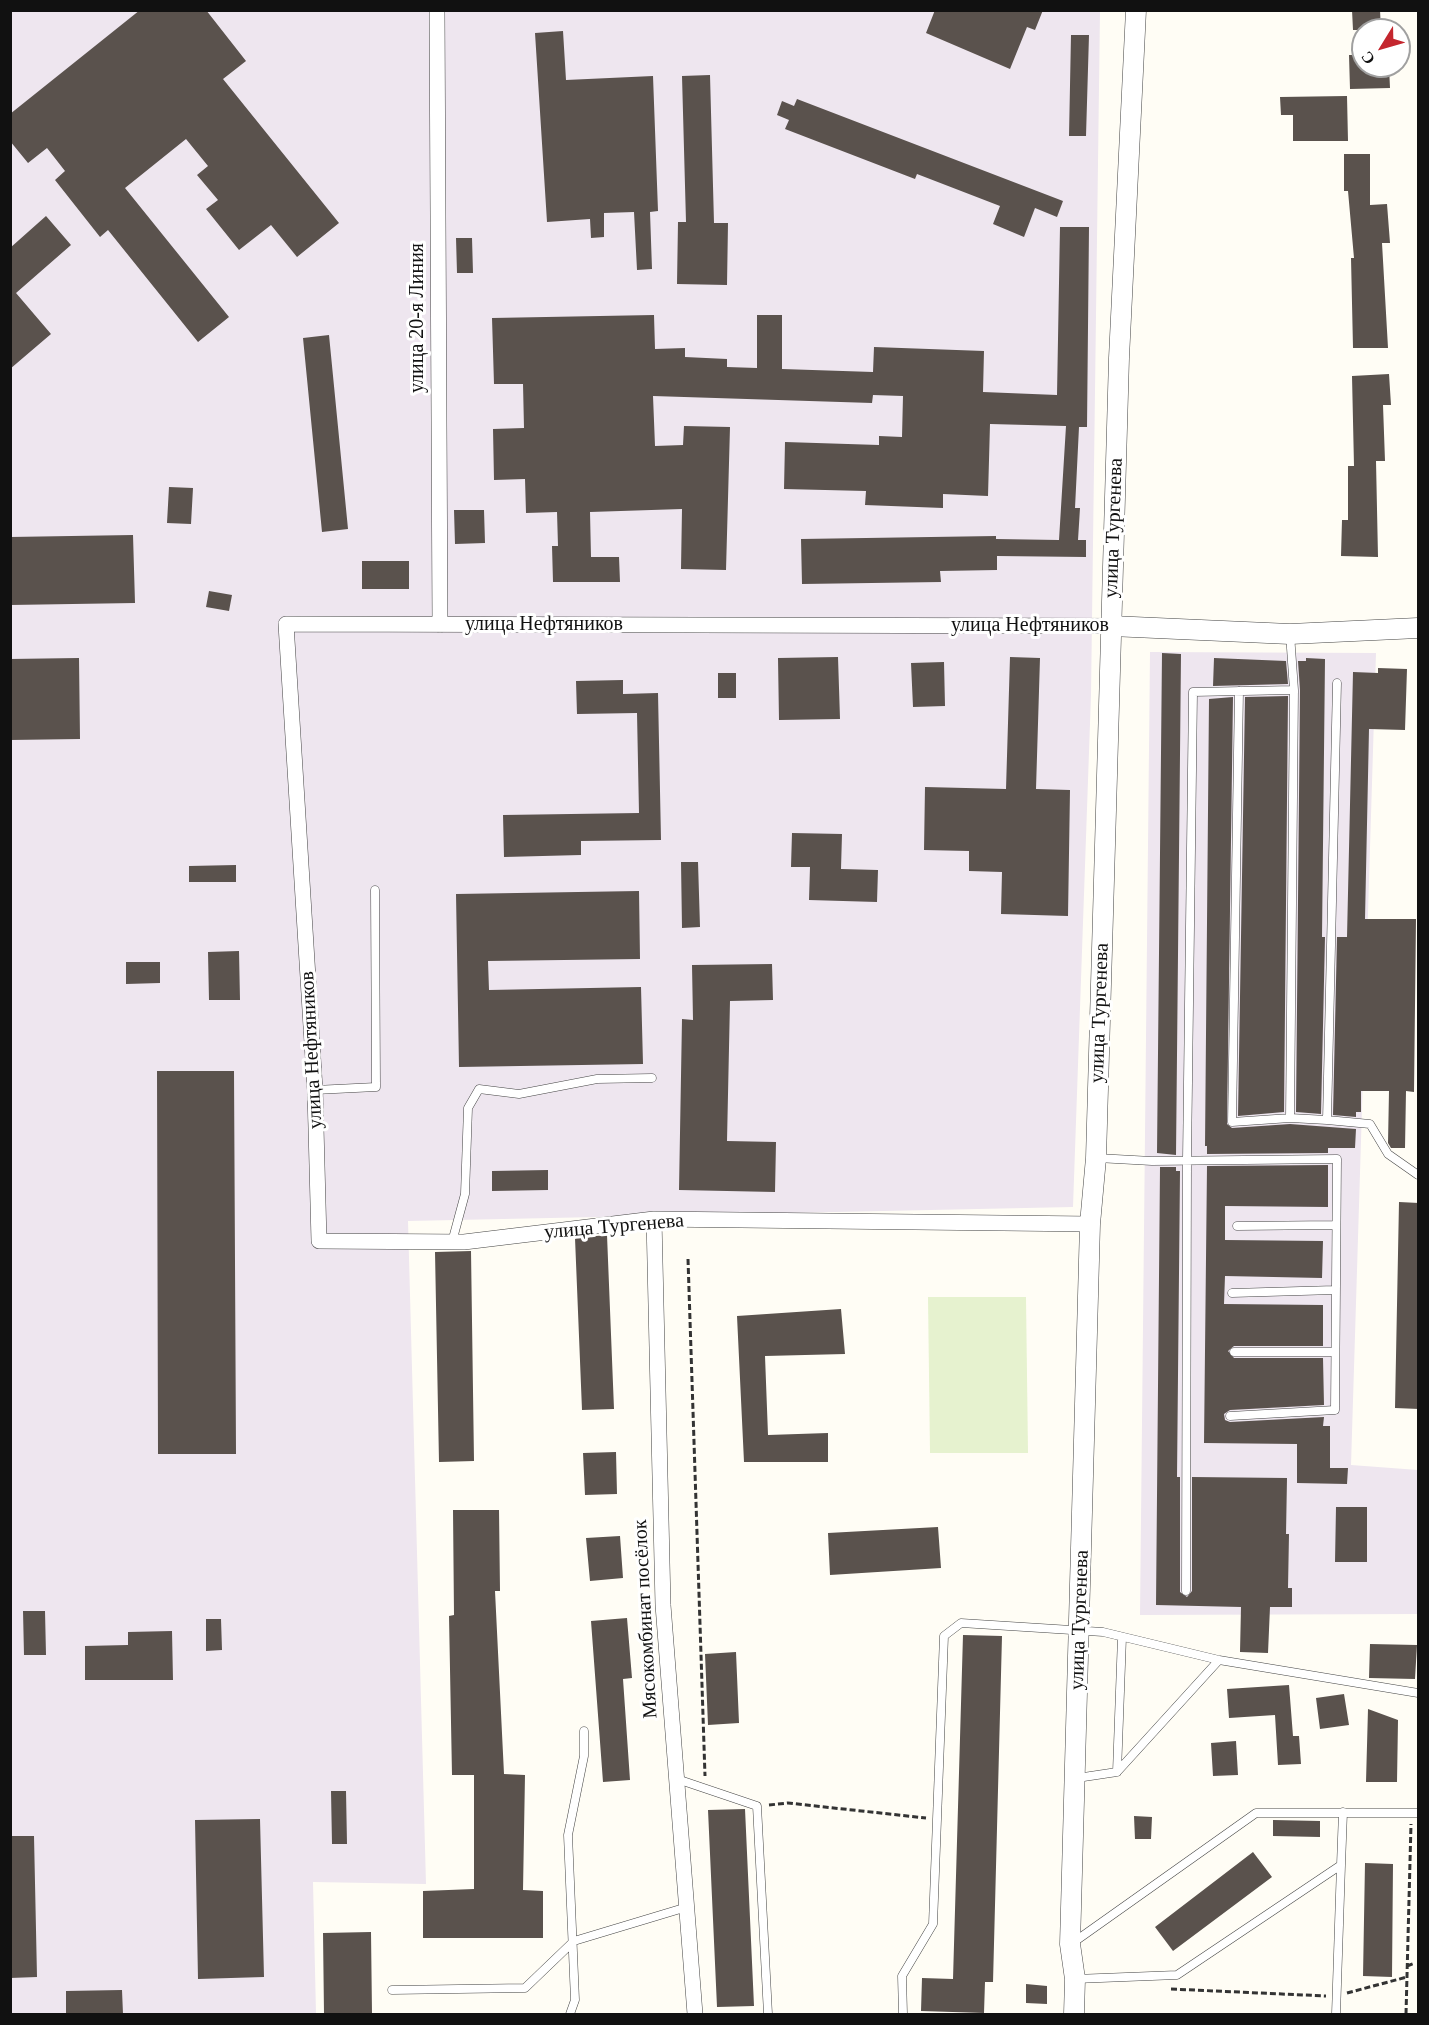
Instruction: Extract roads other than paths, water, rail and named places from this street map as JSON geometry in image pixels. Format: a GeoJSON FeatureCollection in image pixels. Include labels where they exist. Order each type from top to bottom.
{"type":"FeatureCollection","features":[{"type":"Feature","properties":{"kind":"street","name":"улица 20-я Линия"},"geometry":{"type":"LineString","coordinates":[[437,10],[440,625]]}},
{"type":"Feature","properties":{"kind":"street","name":"улица Тургенева"},"geometry":{"type":"LineString","coordinates":[[1074,2014],[1075,1979],[1071,1944],[1089,1224],[1096,1158],[1119,358],[1136,10]]}},
{"type":"Feature","properties":{"kind":"street","name":"улица Нефтяников"},"geometry":{"type":"LineString","coordinates":[[319,1241],[315,1090],[286,624],[1111,626],[1290,634],[1419,628]]}},
{"type":"Feature","properties":{"kind":"street","name":"улица Тургенева"},"geometry":{"type":"LineString","coordinates":[[319,1241],[452,1242],[654,1219],[1089,1224]]}},
{"type":"Feature","properties":{"kind":"street","name":"Мясокомбинат посёлок"},"geometry":{"type":"LineString","coordinates":[[654,1219],[663,1605],[695,2014]]}},
{"type":"Feature","properties":{"kind":"lane"},"geometry":{"type":"LineString","coordinates":[[1290,634],[1294,690],[1290,1118]]}},
{"type":"Feature","properties":{"kind":"lane"},"geometry":{"type":"LineString","coordinates":[[1327,1120],[1337,683]]}},
{"type":"Feature","properties":{"kind":"lane"},"geometry":{"type":"LineString","coordinates":[[1186,1591],[1187,1160],[1193,692],[1294,690]]}},
{"type":"Feature","properties":{"kind":"lane"},"geometry":{"type":"LineString","coordinates":[[1239,692],[1232,1122],[1290,1118],[1370,1124],[1388,1154],[1419,1175]]}},
{"type":"Feature","properties":{"kind":"lane"},"geometry":{"type":"LineString","coordinates":[[315,1090],[376,1087],[375,890]]}},
{"type":"Feature","properties":{"kind":"lane"},"geometry":{"type":"LineString","coordinates":[[452,1242],[465,1194],[468,1108],[479,1089],[519,1094],[597,1079],[652,1078]]}},
{"type":"Feature","properties":{"kind":"lane"},"geometry":{"type":"LineString","coordinates":[[1096,1158],[1337,1160],[1333,1352],[1335,1410],[1230,1416]]}},
{"type":"Feature","properties":{"kind":"lane"},"geometry":{"type":"LineString","coordinates":[[1237,1227],[1335,1225]]}},
{"type":"Feature","properties":{"kind":"lane"},"geometry":{"type":"LineString","coordinates":[[1232,1293],[1335,1290]]}},
{"type":"Feature","properties":{"kind":"lane"},"geometry":{"type":"LineString","coordinates":[[1234,1352],[1333,1352]]}},
{"type":"Feature","properties":{"kind":"lane"},"geometry":{"type":"LineString","coordinates":[[903,2014],[902,1976],[933,1924],[944,1636],[961,1623],[1080,1630],[1122,1637],[1219,1660],[1419,1694]]}},
{"type":"Feature","properties":{"kind":"lane"},"geometry":{"type":"LineString","coordinates":[[1117,1772],[1122,1637]]}},
{"type":"Feature","properties":{"kind":"lane"},"geometry":{"type":"LineString","coordinates":[[1075,1778],[1117,1772],[1219,1660]]}},
{"type":"Feature","properties":{"kind":"lane"},"geometry":{"type":"LineString","coordinates":[[570,2014],[575,2000],[568,1835],[585,1756],[584,1731]]}},
{"type":"Feature","properties":{"kind":"lane"},"geometry":{"type":"LineString","coordinates":[[677,1779],[757,1806],[768,2014]]}},
{"type":"Feature","properties":{"kind":"lane"},"geometry":{"type":"LineString","coordinates":[[1336,2014],[1343,1812]]}},
{"type":"Feature","properties":{"kind":"lane"},"geometry":{"type":"LineString","coordinates":[[1071,1944],[1256,1813],[1415,1813]]}},
{"type":"Feature","properties":{"kind":"lane"},"geometry":{"type":"LineString","coordinates":[[1075,1979],[1177,1975],[1341,1865]]}},
{"type":"Feature","properties":{"kind":"lane"},"geometry":{"type":"LineString","coordinates":[[392,1990],[525,1988],[574,1941],[688,1907]]}}]}
